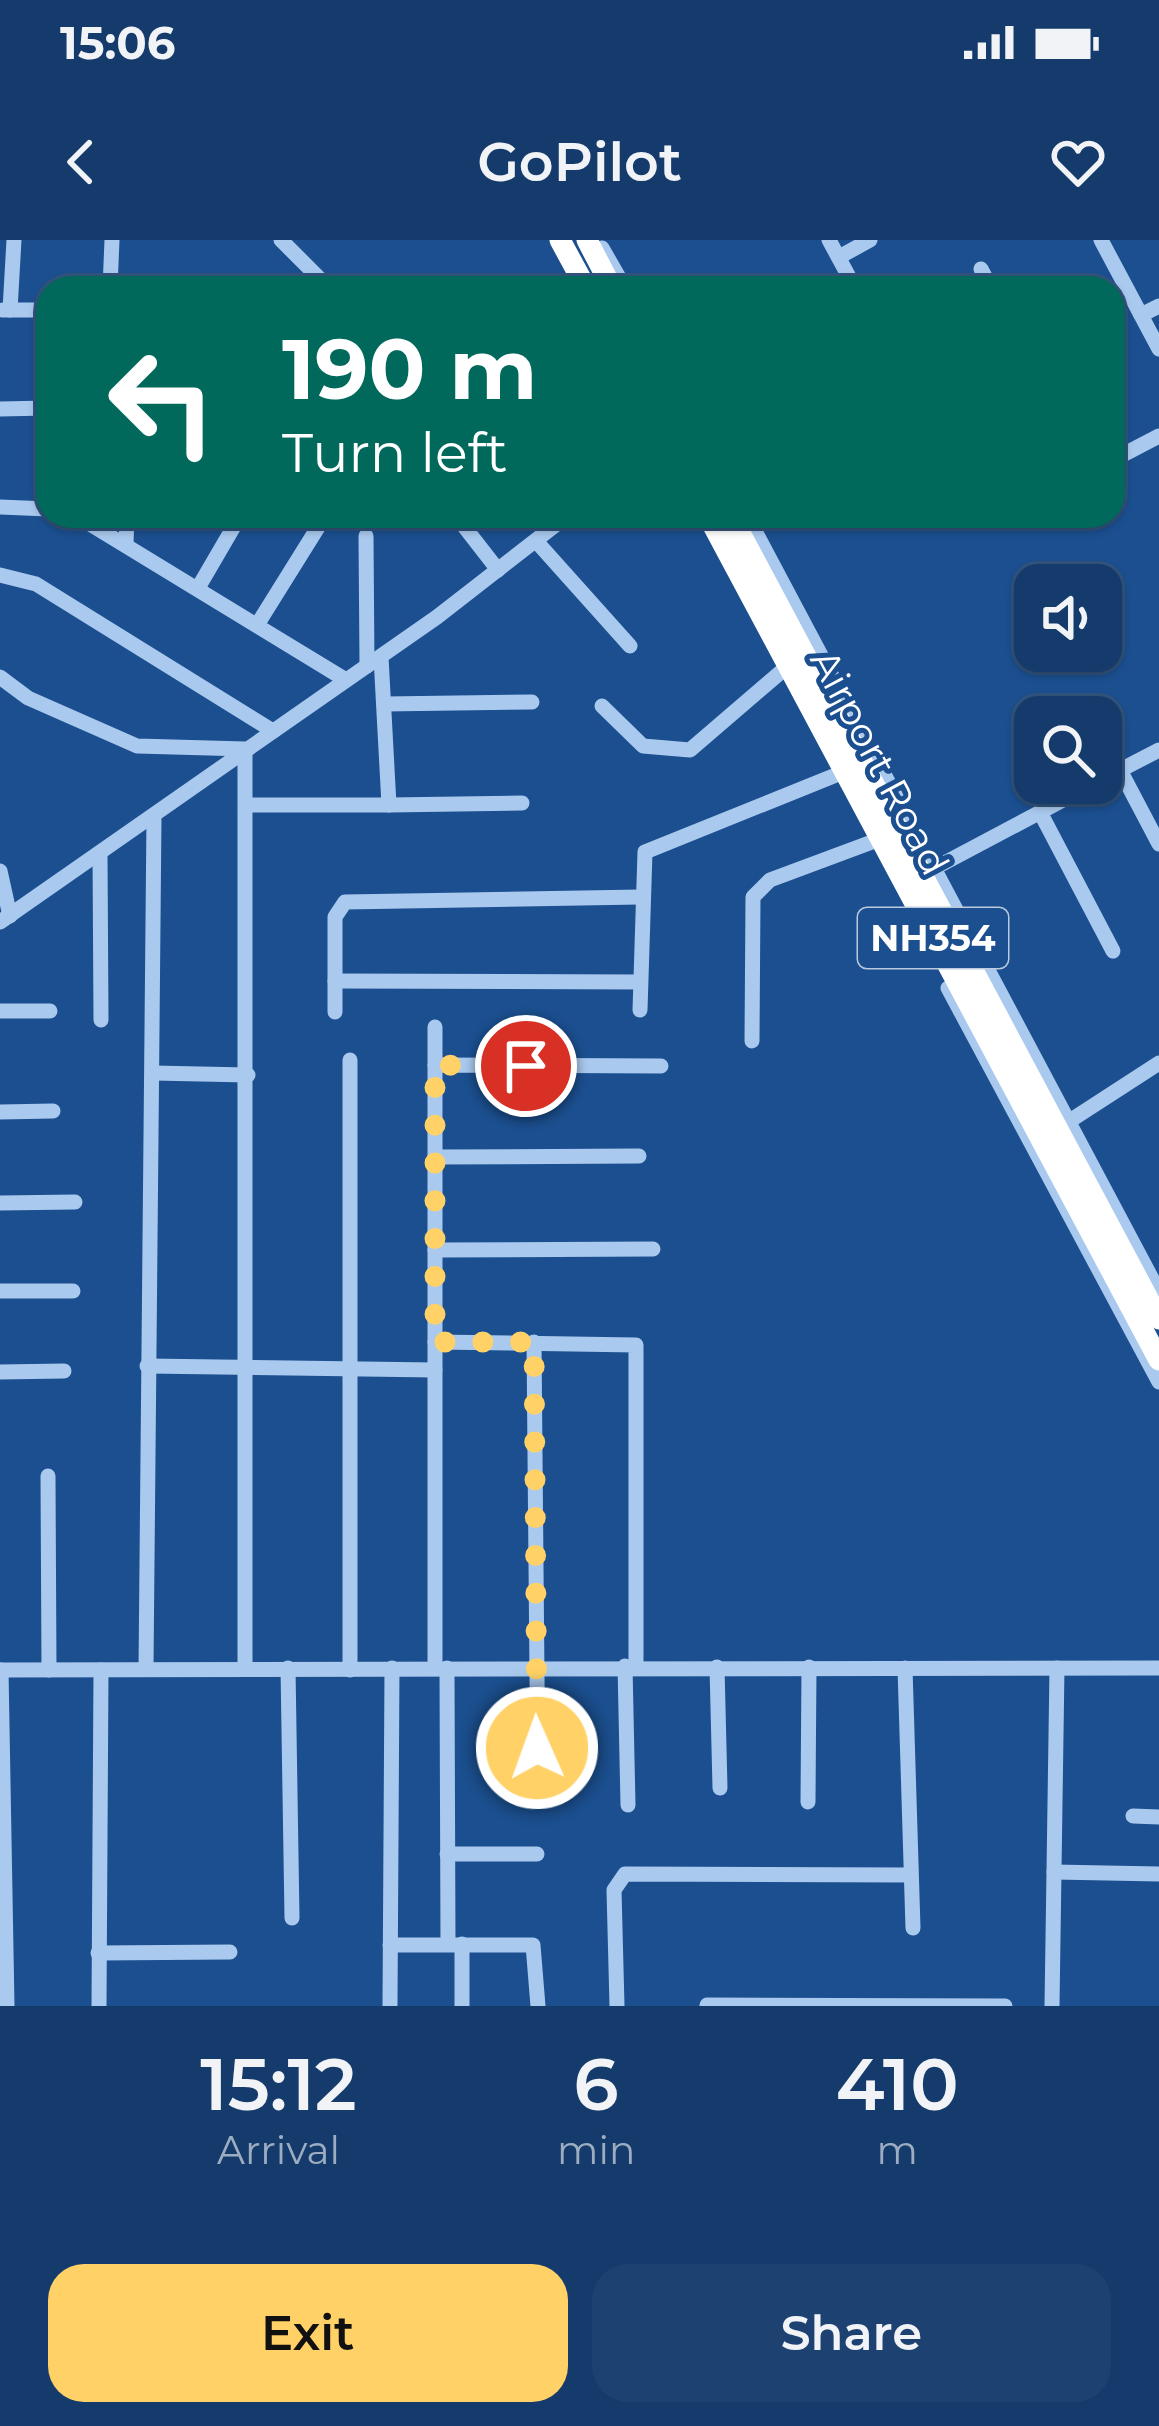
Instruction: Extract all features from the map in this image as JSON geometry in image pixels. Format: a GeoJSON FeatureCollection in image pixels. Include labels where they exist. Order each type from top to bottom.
{"type":"FeatureCollection","features":[{"type":"Feature","properties":{"kind":"highway"},"geometry":{"type":"LineString","coordinates":[[560,240],[573,276]]}},
{"type":"Feature","properties":{"kind":"highway"},"geometry":{"type":"LineString","coordinates":[[581,276],[597,248]]}},
{"type":"Feature","properties":{"kind":"highway"},"geometry":{"type":"LineString","coordinates":[[597,248],[608,276]]}},
{"type":"Feature","properties":{"kind":"highway","name":"Airport Road"},"geometry":{"type":"LineString","coordinates":[[709,528],[1159,1360]]}},
{"type":"Feature","properties":{"kind":"highway","name":"Airport Road"},"geometry":{"type":"LineString","coordinates":[[738,528],[928,872],[1159,1319]]}},
{"type":"Feature","properties":{"kind":"street"},"geometry":{"type":"LineString","coordinates":[[14,240],[5,310],[36,310]]}},
{"type":"Feature","properties":{"kind":"street"},"geometry":{"type":"LineString","coordinates":[[110,276],[112,240]]}},
{"type":"Feature","properties":{"kind":"street"},"geometry":{"type":"LineString","coordinates":[[281,240],[317,276]]}},
{"type":"Feature","properties":{"kind":"street"},"geometry":{"type":"LineString","coordinates":[[550,240],[571,276]]}},
{"type":"Feature","properties":{"kind":"street"},"geometry":{"type":"LineString","coordinates":[[829,240],[849,276]]}},
{"type":"Feature","properties":{"kind":"street"},"geometry":{"type":"LineString","coordinates":[[839,257],[870,240]]}},
{"type":"Feature","properties":{"kind":"street"},"geometry":{"type":"LineString","coordinates":[[1102,240],[1121,276]]}},
{"type":"Feature","properties":{"kind":"street"},"geometry":{"type":"LineString","coordinates":[[597,248],[617,276]]}},
{"type":"Feature","properties":{"kind":"street"},"geometry":{"type":"LineString","coordinates":[[981,269],[985,276]]}},
{"type":"Feature","properties":{"kind":"street"},"geometry":{"type":"LineString","coordinates":[[1125,284],[1159,349]]}},
{"type":"Feature","properties":{"kind":"street"},"geometry":{"type":"LineString","coordinates":[[1141,315],[1159,306]]}},
{"type":"Feature","properties":{"kind":"street"},"geometry":{"type":"LineString","coordinates":[[0,409],[36,408]]}},
{"type":"Feature","properties":{"kind":"street"},"geometry":{"type":"LineString","coordinates":[[1125,454],[1159,436]]}},
{"type":"Feature","properties":{"kind":"street"},"geometry":{"type":"LineString","coordinates":[[0,507],[36,508]]}},
{"type":"Feature","properties":{"kind":"street"},"geometry":{"type":"LineString","coordinates":[[98,528],[346,680]]}},
{"type":"Feature","properties":{"kind":"street"},"geometry":{"type":"LineString","coordinates":[[127,528],[127,544]]}},
{"type":"Feature","properties":{"kind":"street"},"geometry":{"type":"LineString","coordinates":[[198,588],[233,528]]}},
{"type":"Feature","properties":{"kind":"street"},"geometry":{"type":"LineString","coordinates":[[257,625],[318,528]]}},
{"type":"Feature","properties":{"kind":"street"},"geometry":{"type":"LineString","coordinates":[[465,528],[499,571]]}},
{"type":"Feature","properties":{"kind":"street"},"geometry":{"type":"LineString","coordinates":[[0,872],[5,919],[374,661],[553,528]]}},
{"type":"Feature","properties":{"kind":"street"},"geometry":{"type":"LineString","coordinates":[[709,528],[1159,1382]]}},
{"type":"Feature","properties":{"kind":"street"},"geometry":{"type":"LineString","coordinates":[[753,528],[928,872],[1159,1292]]}},
{"type":"Feature","properties":{"kind":"street"},"geometry":{"type":"LineString","coordinates":[[366,536],[374,661],[384,704],[389,805]]}},
{"type":"Feature","properties":{"kind":"street"},"geometry":{"type":"LineString","coordinates":[[536,542],[630,646]]}},
{"type":"Feature","properties":{"kind":"street"},"geometry":{"type":"LineString","coordinates":[[0,575],[36,584],[273,731]]}},
{"type":"Feature","properties":{"kind":"street"},"geometry":{"type":"LineString","coordinates":[[602,706],[647,748],[690,750],[782,671]]}},
{"type":"Feature","properties":{"kind":"street"},"geometry":{"type":"LineString","coordinates":[[0,677],[28,698],[137,746],[245,749]]}},
{"type":"Feature","properties":{"kind":"street"},"geometry":{"type":"LineString","coordinates":[[384,704],[532,702]]}},
{"type":"Feature","properties":{"kind":"street"},"geometry":{"type":"LineString","coordinates":[[245,749],[245,1669]]}},
{"type":"Feature","properties":{"kind":"street"},"geometry":{"type":"LineString","coordinates":[[1122,769],[1159,750]]}},
{"type":"Feature","properties":{"kind":"street"},"geometry":{"type":"LineString","coordinates":[[1122,774],[1159,844]]}},
{"type":"Feature","properties":{"kind":"street"},"geometry":{"type":"LineString","coordinates":[[640,1010],[641,858],[650,847],[836,775]]}},
{"type":"Feature","properties":{"kind":"street"},"geometry":{"type":"LineString","coordinates":[[246,805],[522,803]]}},
{"type":"Feature","properties":{"kind":"street"},"geometry":{"type":"LineString","coordinates":[[928,872],[1055,804]]}},
{"type":"Feature","properties":{"kind":"street"},"geometry":{"type":"LineString","coordinates":[[1040,812],[1113,951]]}},
{"type":"Feature","properties":{"kind":"street"},"geometry":{"type":"LineString","coordinates":[[146,1669],[154,816]]}},
{"type":"Feature","properties":{"kind":"street"},"geometry":{"type":"LineString","coordinates":[[752,1041],[753,897],[770,880],[872,842]]}},
{"type":"Feature","properties":{"kind":"street"},"geometry":{"type":"LineString","coordinates":[[100,853],[101,1020]]}},
{"type":"Feature","properties":{"kind":"street"},"geometry":{"type":"LineString","coordinates":[[335,1012],[335,917],[345,902],[640,897]]}},
{"type":"Feature","properties":{"kind":"street"},"geometry":{"type":"LineString","coordinates":[[335,981],[640,982]]}},
{"type":"Feature","properties":{"kind":"street"},"geometry":{"type":"LineString","coordinates":[[0,1011],[50,1010]]}},
{"type":"Feature","properties":{"kind":"street"},"geometry":{"type":"LineString","coordinates":[[435,1027],[441,1668],[447,1854],[462,2006]]}},
{"type":"Feature","properties":{"kind":"street"},"geometry":{"type":"LineString","coordinates":[[350,1060],[350,1670]]}},
{"type":"Feature","properties":{"kind":"street"},"geometry":{"type":"LineString","coordinates":[[1068,1122],[1159,1063]]}},
{"type":"Feature","properties":{"kind":"street"},"geometry":{"type":"LineString","coordinates":[[435,1065],[662,1066]]}},
{"type":"Feature","properties":{"kind":"street"},"geometry":{"type":"LineString","coordinates":[[153,1073],[248,1075]]}},
{"type":"Feature","properties":{"kind":"street"},"geometry":{"type":"LineString","coordinates":[[0,1112],[53,1111]]}},
{"type":"Feature","properties":{"kind":"street"},"geometry":{"type":"LineString","coordinates":[[435,1157],[639,1156]]}},
{"type":"Feature","properties":{"kind":"street"},"geometry":{"type":"LineString","coordinates":[[0,1203],[76,1202]]}},
{"type":"Feature","properties":{"kind":"street"},"geometry":{"type":"LineString","coordinates":[[435,1250],[653,1249]]}},
{"type":"Feature","properties":{"kind":"street"},"geometry":{"type":"LineString","coordinates":[[0,1292],[73,1291]]}},
{"type":"Feature","properties":{"kind":"street"},"geometry":{"type":"LineString","coordinates":[[435,1342],[630,1342],[637,1348],[628,1805]]}},
{"type":"Feature","properties":{"kind":"street"},"geometry":{"type":"LineString","coordinates":[[534,1342],[538,1788]]}},
{"type":"Feature","properties":{"kind":"street"},"geometry":{"type":"LineString","coordinates":[[147,1366],[435,1370]]}},
{"type":"Feature","properties":{"kind":"street"},"geometry":{"type":"LineString","coordinates":[[0,1372],[64,1370]]}},
{"type":"Feature","properties":{"kind":"street"},"geometry":{"type":"LineString","coordinates":[[48,1476],[49,1670]]}},
{"type":"Feature","properties":{"kind":"street"},"geometry":{"type":"LineString","coordinates":[[717,1666],[720,1788]]}},
{"type":"Feature","properties":{"kind":"street"},"geometry":{"type":"LineString","coordinates":[[808,1802],[809,1667]]}},
{"type":"Feature","properties":{"kind":"street"},"geometry":{"type":"LineString","coordinates":[[390,2006],[392,1668]]}},
{"type":"Feature","properties":{"kind":"street"},"geometry":{"type":"LineString","coordinates":[[905,1668],[913,1928]]}},
{"type":"Feature","properties":{"kind":"street"},"geometry":{"type":"LineString","coordinates":[[1052,2006],[1057,1668]]}},
{"type":"Feature","properties":{"kind":"street"},"geometry":{"type":"LineString","coordinates":[[7,2006],[0,1670],[1159,1668]]}},
{"type":"Feature","properties":{"kind":"street"},"geometry":{"type":"LineString","coordinates":[[288,1669],[292,1918]]}},
{"type":"Feature","properties":{"kind":"street"},"geometry":{"type":"LineString","coordinates":[[99,2006],[100,1670]]}},
{"type":"Feature","properties":{"kind":"street"},"geometry":{"type":"LineString","coordinates":[[1132,1816],[1159,1816]]}},
{"type":"Feature","properties":{"kind":"street"},"geometry":{"type":"LineString","coordinates":[[447,1854],[537,1854]]}},
{"type":"Feature","properties":{"kind":"street"},"geometry":{"type":"LineString","coordinates":[[1054,1872],[1159,1874]]}},
{"type":"Feature","properties":{"kind":"street"},"geometry":{"type":"LineString","coordinates":[[617,2006],[614,1890],[625,1874],[910,1875]]}},
{"type":"Feature","properties":{"kind":"street"},"geometry":{"type":"LineString","coordinates":[[390,1945],[533,1945],[538,2006]]}},
{"type":"Feature","properties":{"kind":"street"},"geometry":{"type":"LineString","coordinates":[[98,1953],[230,1952]]}},
{"type":"Feature","properties":{"kind":"street"},"geometry":{"type":"LineString","coordinates":[[707,2005],[1005,2006]]}},
{"type":"Feature","properties":{"kind":"route"},"geometry":{"type":"LineString","coordinates":[[526,1066],[435,1065],[435,1342],[534,1342],[537,1748]]}}]}
